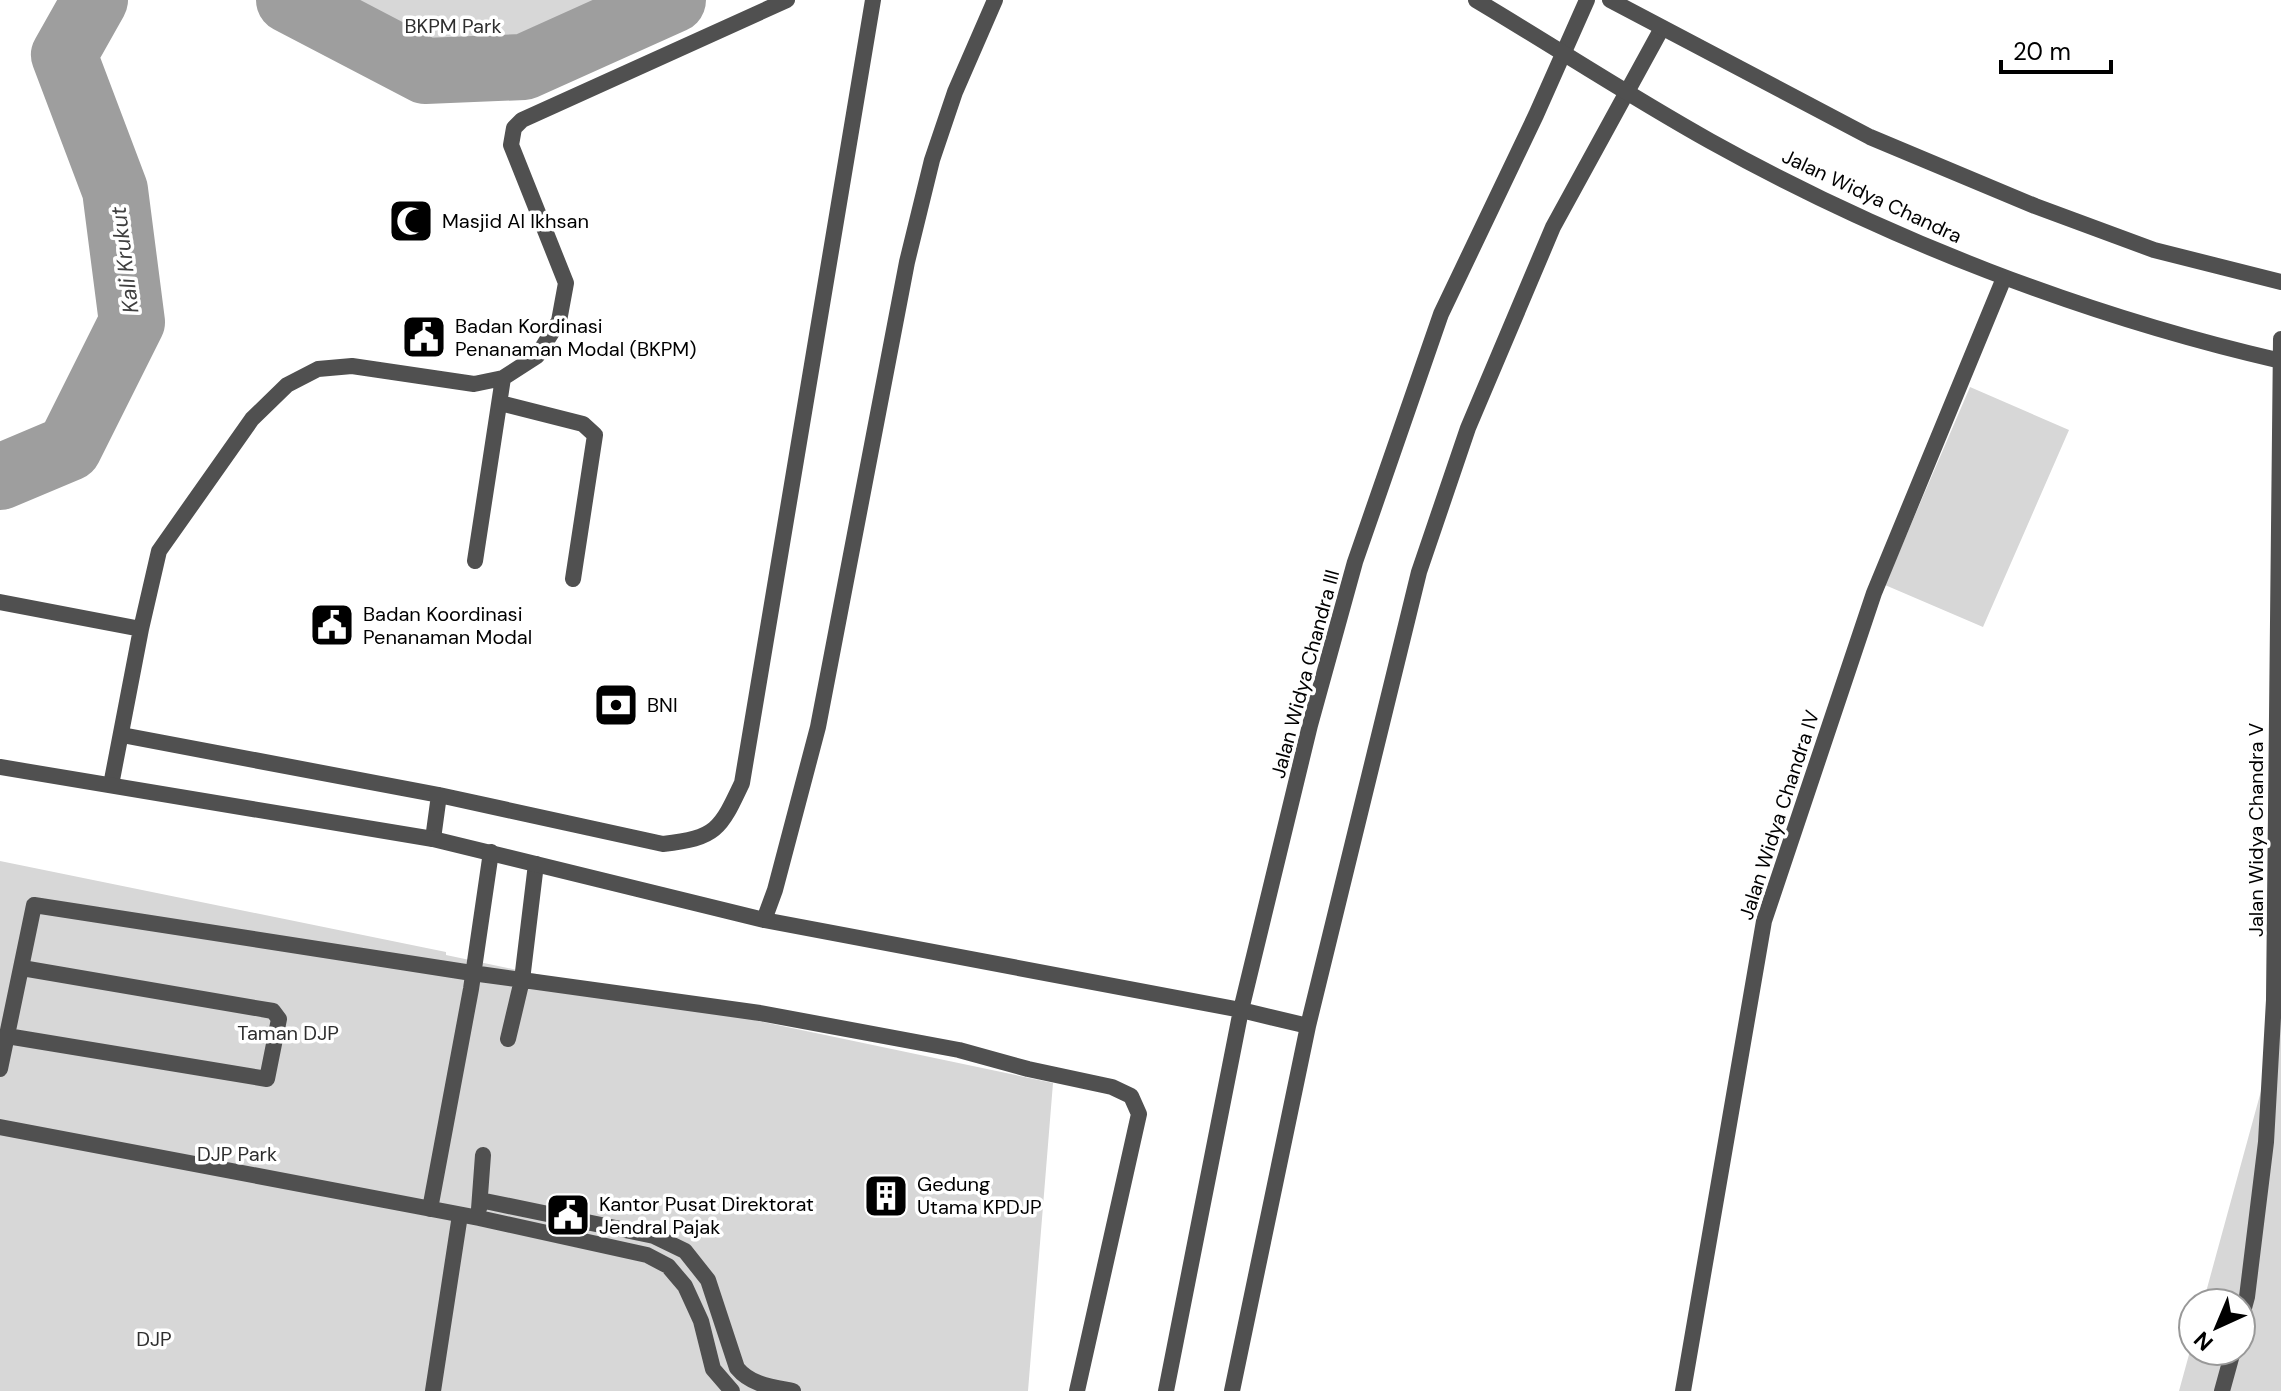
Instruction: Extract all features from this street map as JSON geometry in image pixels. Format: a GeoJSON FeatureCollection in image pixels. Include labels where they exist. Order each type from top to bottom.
{"type":"FeatureCollection","features":[{"type":"Feature","properties":{"kind":"street"},"geometry":{"type":"LineString","coordinates":[[111,785],[159,551],[252,419],[287,385],[318,369],[352,366],[474,384],[503,378],[537,356],[559,321],[566,283],[511,145],[514,128],[522,120],[787,0]]}},
{"type":"Feature","properties":{"kind":"street"},"geometry":{"type":"LineString","coordinates":[[122,735],[439,795],[663,844],[699,840],[725,819],[742,783],[873,0]]}},
{"type":"Feature","properties":{"kind":"street"},"geometry":{"type":"LineString","coordinates":[[764,920],[775,890],[818,727],[907,262],[932,160],[955,92],[995,0]]}},
{"type":"Feature","properties":{"kind":"street","name":"Jalan Widya Chandra"},"geometry":{"type":"LineString","coordinates":[[1476,0],[1713,143],[1825,200],[2004,278],[2141,325],[2280,361]]}},
{"type":"Feature","properties":{"kind":"street","name":"Jalan Widya Chandra III"},"geometry":{"type":"LineString","coordinates":[[1166,1391],[1241,1010],[1310,725],[1355,562],[1441,314],[1587,0]]}},
{"type":"Feature","properties":{"kind":"street"},"geometry":{"type":"LineString","coordinates":[[1610,0],[1870,137],[2035,206],[2154,250],[2281,282]]}},
{"type":"Feature","properties":{"kind":"street"},"geometry":{"type":"LineString","coordinates":[[1232,1391],[1308,1026],[1419,572],[1463,443],[1553,227],[1662,28]]}},
{"type":"Feature","properties":{"kind":"street","name":"Jalan Widya Chandra IV"},"geometry":{"type":"LineString","coordinates":[[1683,1391],[1764,921],[1874,593],[2004,278]]}},
{"type":"Feature","properties":{"kind":"street","name":"Jalan Widya Chandra V"},"geometry":{"type":"LineString","coordinates":[[2248,1287],[2266,1142],[2274,1000],[2281,339]]}},
{"type":"Feature","properties":{"kind":"street"},"geometry":{"type":"LineString","coordinates":[[475,561],[503,378]]}},
{"type":"Feature","properties":{"kind":"street"},"geometry":{"type":"LineString","coordinates":[[500,403],[583,424],[595,435],[573,579]]}},
{"type":"Feature","properties":{"kind":"street"},"geometry":{"type":"LineString","coordinates":[[0,602],[141,629]]}},
{"type":"Feature","properties":{"kind":"street"},"geometry":{"type":"LineString","coordinates":[[0,767],[433,839],[764,920],[1241,1010],[1308,1026]]}},
{"type":"Feature","properties":{"kind":"street"},"geometry":{"type":"LineString","coordinates":[[433,839],[439,795]]}},
{"type":"Feature","properties":{"kind":"street"},"geometry":{"type":"LineString","coordinates":[[430,1209],[491,852]]}},
{"type":"Feature","properties":{"kind":"street"},"geometry":{"type":"LineString","coordinates":[[508,1039],[522,980],[536,864]]}},
{"type":"Feature","properties":{"kind":"street"},"geometry":{"type":"LineString","coordinates":[[0,1069],[34,905],[472,973],[760,1013],[959,1050],[1112,1087],[1131,1096],[1139,1114],[1077,1391]]}},
{"type":"Feature","properties":{"kind":"street"},"geometry":{"type":"LineString","coordinates":[[7,1036],[267,1079],[279,1019],[273,1011],[22,968]]}},
{"type":"Feature","properties":{"kind":"street"},"geometry":{"type":"LineString","coordinates":[[0,1127],[479,1218],[647,1255],[668,1266],[685,1286],[701,1321],[713,1369],[732,1391]]}},
{"type":"Feature","properties":{"kind":"street"},"geometry":{"type":"LineString","coordinates":[[479,1218],[483,1155]]}},
{"type":"Feature","properties":{"kind":"street"},"geometry":{"type":"LineString","coordinates":[[480,1200],[654,1236],[685,1251],[708,1280],[737,1368],[758,1384],[793,1391]]}},
{"type":"Feature","properties":{"kind":"street"},"geometry":{"type":"LineString","coordinates":[[433,1391],[460,1215]]}},
{"type":"Feature","properties":{"kind":"street"},"geometry":{"type":"LineString","coordinates":[[2222,1391],[2229,1367]]}},
{"type":"Feature","properties":{"kind":"green space","name":"BKPM Park"},"geometry":{"type":"Polygon","coordinates":[[[332,0],[626,0],[518,47],[430,53],[332,0]]]}},
{"type":"Feature","properties":{"kind":"green space"},"geometry":{"type":"Polygon","coordinates":[[[1970,387],[2069,430],[1983,627],[1885,585],[1970,387]]]}},
{"type":"Feature","properties":{"kind":"green space","name":"DJP Park"},"geometry":{"type":"Polygon","coordinates":[[[0,861],[446,952],[446,955],[1053,1083],[1028,1391],[0,1391],[0,861]]]}},
{"type":"Feature","properties":{"kind":"green space"},"geometry":{"type":"Polygon","coordinates":[[[2281,1018],[2281,1391],[2179,1391],[2186,1367],[2257,1367],[2257,1287],[2207,1287],[2281,1018]]]}},
{"type":"Feature","properties":{"kind":"waterway","name":"Kali Krukut"},"geometry":{"type":"LineString","coordinates":[[0,477],[69,448],[132,322],[115,190],[64,55],[95,0]]}},
{"type":"Feature","properties":{"kind":"waterway","name":"Kali Krukut"},"geometry":{"type":"LineString","coordinates":[[289,0],[425,71],[524,67],[673,0]]}},
{"type":"Feature","properties":{"kind":"place","name":"Masjid Al Ikhsan"},"geometry":{"type":"Point","coordinates":[411,221]}},
{"type":"Feature","properties":{"kind":"place","name":"Badan Kordinasi Penanaman Modal (BKPM)"},"geometry":{"type":"Point","coordinates":[424,337]}},
{"type":"Feature","properties":{"kind":"place","name":"Badan Koordinasi Penanaman Modal"},"geometry":{"type":"Point","coordinates":[332,625]}},
{"type":"Feature","properties":{"kind":"place","name":"BNI"},"geometry":{"type":"Point","coordinates":[616,705]}},
{"type":"Feature","properties":{"kind":"place","name":"Gedung Utama KPDJP"},"geometry":{"type":"Point","coordinates":[886,1196]}},
{"type":"Feature","properties":{"kind":"place","name":"Kantor Pusat Direktorat Jendral Pajak"},"geometry":{"type":"Point","coordinates":[568,1215]}},
{"type":"Feature","properties":{"kind":"park label","name":"Taman DJP"},"geometry":{"type":"Point","coordinates":[288,1033]}},
{"type":"Feature","properties":{"kind":"park label","name":"DJP"},"geometry":{"type":"Point","coordinates":[154,1339]}}]}
